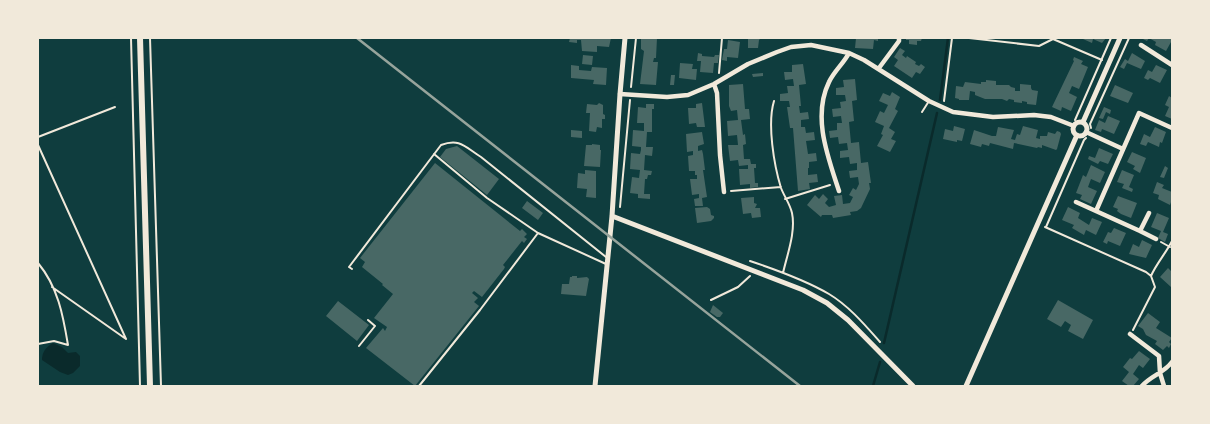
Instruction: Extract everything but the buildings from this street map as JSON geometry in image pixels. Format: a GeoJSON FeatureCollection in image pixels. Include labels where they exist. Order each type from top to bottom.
{"type":"FeatureCollection","features":[{"type":"Feature","properties":{"kind":"main road"},"geometry":{"type":"LineString","coordinates":[[140,38],[150,386]]}},
{"type":"Feature","properties":{"kind":"street"},"geometry":{"type":"LineString","coordinates":[[595,386],[612,216],[625,38]]}},
{"type":"Feature","properties":{"kind":"street"},"geometry":{"type":"LineString","coordinates":[[811,45],[812,38]]}},
{"type":"Feature","properties":{"kind":"street"},"geometry":{"type":"LineString","coordinates":[[879,68],[899,41],[899,38]]}},
{"type":"Feature","properties":{"kind":"street"},"geometry":{"type":"LineString","coordinates":[[1083,122],[1120,38]]}},
{"type":"Feature","properties":{"kind":"street"},"geometry":{"type":"LineString","coordinates":[[620,94],[667,98],[688,95],[748,64],[777,52],[791,47],[811,45],[849,53],[879,68],[929,101],[953,112],[976,116],[1034,115],[1051,118],[1073,126]]}},
{"type":"Feature","properties":{"kind":"street"},"geometry":{"type":"LineString","coordinates":[[1141,45],[1172,65]]}},
{"type":"Feature","properties":{"kind":"street"},"geometry":{"type":"LineString","coordinates":[[839,191],[825,146],[822,126],[822,104],[829,81],[849,53]]}},
{"type":"Feature","properties":{"kind":"street"},"geometry":{"type":"LineString","coordinates":[[716,82],[724,192]]}},
{"type":"Feature","properties":{"kind":"street"},"geometry":{"type":"LineString","coordinates":[[1096,211],[1139,113],[1172,128]]}},
{"type":"Feature","properties":{"kind":"street"},"geometry":{"type":"LineString","coordinates":[[1073,126],[1083,122]]}},
{"type":"Feature","properties":{"kind":"street"},"geometry":{"type":"LineString","coordinates":[[1083,122],[1086,126],[1086,132]]}},
{"type":"Feature","properties":{"kind":"street"},"geometry":{"type":"LineString","coordinates":[[1073,126],[1077,135]]}},
{"type":"Feature","properties":{"kind":"street"},"geometry":{"type":"LineString","coordinates":[[1077,135],[1083,135],[1086,132]]}},
{"type":"Feature","properties":{"kind":"street"},"geometry":{"type":"LineString","coordinates":[[1086,132],[1123,149]]}},
{"type":"Feature","properties":{"kind":"street"},"geometry":{"type":"LineString","coordinates":[[966,386],[1077,135]]}},
{"type":"Feature","properties":{"kind":"street"},"geometry":{"type":"LineString","coordinates":[[1076,202],[1156,239]]}},
{"type":"Feature","properties":{"kind":"street"},"geometry":{"type":"LineString","coordinates":[[1140,230],[1149,213]]}},
{"type":"Feature","properties":{"kind":"street"},"geometry":{"type":"LineString","coordinates":[[612,216],[803,290],[826,303],[848,320],[913,386]]}},
{"type":"Feature","properties":{"kind":"street"},"geometry":{"type":"LineString","coordinates":[[1130,334],[1159,356],[1160,373],[1164,386]]}},
{"type":"Feature","properties":{"kind":"street"},"geometry":{"type":"LineString","coordinates":[[1142,386],[1172,362]]}},
{"type":"Feature","properties":{"kind":"lane"},"geometry":{"type":"LineString","coordinates":[[922,112],[929,101]]}},
{"type":"Feature","properties":{"kind":"lane"},"geometry":{"type":"LineString","coordinates":[[352,269],[349,267],[441,145],[451,142],[460,142],[607,262]]}},
{"type":"Feature","properties":{"kind":"lane"},"geometry":{"type":"LineString","coordinates":[[434,154],[487,198],[538,233],[607,262]]}},
{"type":"Feature","properties":{"kind":"lane"},"geometry":{"type":"LineString","coordinates":[[419,386],[538,233]]}},
{"type":"Feature","properties":{"kind":"lane"},"geometry":{"type":"LineString","coordinates":[[359,346],[375,326],[368,320]]}},
{"type":"Feature","properties":{"kind":"path"},"geometry":{"type":"LineString","coordinates":[[131,38],[140,386]]}},
{"type":"Feature","properties":{"kind":"path"},"geometry":{"type":"LineString","coordinates":[[150,38],[161,386]]}},
{"type":"Feature","properties":{"kind":"path"},"geometry":{"type":"LineString","coordinates":[[620,211],[636,38]]}},
{"type":"Feature","properties":{"kind":"path"},"geometry":{"type":"LineString","coordinates":[[716,82],[722,38]]}},
{"type":"Feature","properties":{"kind":"path"},"geometry":{"type":"LineString","coordinates":[[944,108],[952,38]]}},
{"type":"Feature","properties":{"kind":"path"},"geometry":{"type":"LineString","coordinates":[[969,38],[1039,46],[1053,39],[1102,60]]}},
{"type":"Feature","properties":{"kind":"path"},"geometry":{"type":"LineString","coordinates":[[1073,126],[1111,38]]}},
{"type":"Feature","properties":{"kind":"path"},"geometry":{"type":"LineString","coordinates":[[774,101],[772,129],[776,165],[785,199],[792,211],[792,224],[783,273]]}},
{"type":"Feature","properties":{"kind":"path"},"geometry":{"type":"LineString","coordinates":[[38,137],[115,107]]}},
{"type":"Feature","properties":{"kind":"path"},"geometry":{"type":"LineString","coordinates":[[38,145],[126,339],[52,287]]}},
{"type":"Feature","properties":{"kind":"path"},"geometry":{"type":"LineString","coordinates":[[785,199],[836,183]]}},
{"type":"Feature","properties":{"kind":"path"},"geometry":{"type":"LineString","coordinates":[[724,192],[781,187]]}},
{"type":"Feature","properties":{"kind":"path"},"geometry":{"type":"LineString","coordinates":[[1046,227],[1146,272],[1151,276],[1155,287],[1130,334]]}},
{"type":"Feature","properties":{"kind":"path"},"geometry":{"type":"LineString","coordinates":[[1156,239],[1170,246]]}},
{"type":"Feature","properties":{"kind":"path"},"geometry":{"type":"LineString","coordinates":[[1151,276],[1172,241]]}},
{"type":"Feature","properties":{"kind":"path"},"geometry":{"type":"LineString","coordinates":[[38,264],[59,300],[64,315],[68,345],[54,342],[38,344]]}},
{"type":"Feature","properties":{"kind":"path"},"geometry":{"type":"LineString","coordinates":[[711,300],[738,287],[756,272]]}},
{"type":"Feature","properties":{"kind":"water"},"geometry":{"type":"Polygon","coordinates":[[[53,343],[62,347],[68,353],[76,352],[80,356],[80,366],[73,373],[68,375],[60,372],[42,360],[45,350],[53,343]]]}},
{"type":"Feature","properties":{"kind":"waterway"},"geometry":{"type":"LineString","coordinates":[[940,100],[948,38]]}},
{"type":"Feature","properties":{"kind":"waterway"},"geometry":{"type":"LineString","coordinates":[[884,343],[937,113]]}},
{"type":"Feature","properties":{"kind":"waterway"},"geometry":{"type":"LineString","coordinates":[[873,386],[880,362]]}},
{"type":"Feature","properties":{"kind":"railway"},"geometry":{"type":"LineString","coordinates":[[357,38],[800,386]]}}]}
